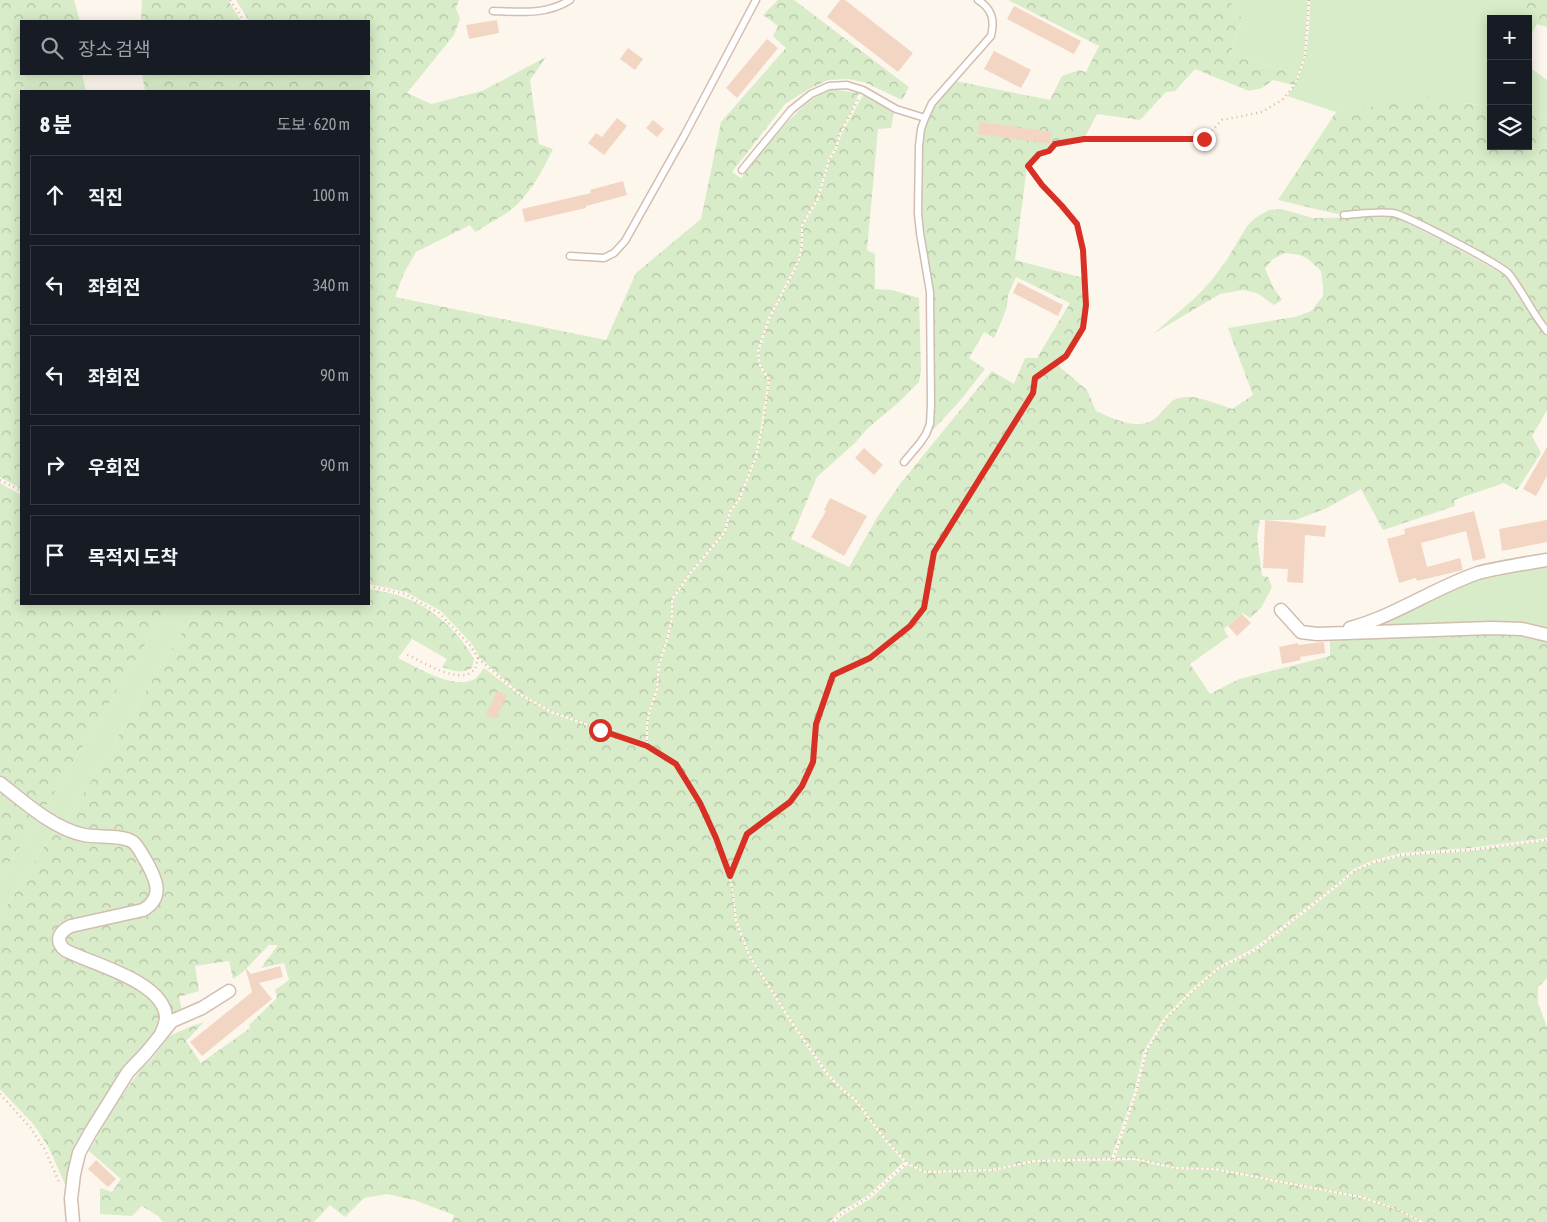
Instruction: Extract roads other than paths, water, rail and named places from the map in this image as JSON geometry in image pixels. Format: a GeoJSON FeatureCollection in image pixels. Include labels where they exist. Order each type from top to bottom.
{"type":"FeatureCollection","features":[{"type":"Feature","properties":{"kind":"street"},"geometry":{"type":"LineString","coordinates":[[1317,634],[1364,624],[1479,573],[1547,560]]}},
{"type":"Feature","properties":{"kind":"street"},"geometry":{"type":"LineString","coordinates":[[1280,610],[1301,632],[1317,634],[1491,628],[1522,629],[1547,635]]}},
{"type":"Feature","properties":{"kind":"street"},"geometry":{"type":"LineString","coordinates":[[0,783],[41,815],[64,828],[83,835],[125,839],[137,847],[156,880],[156,894],[152,903],[143,910],[71,926],[61,932],[58,941],[65,950],[134,981],[154,994],[162,1005],[166,1016],[160,1036]]}},
{"type":"Feature","properties":{"kind":"street"},"geometry":{"type":"LineString","coordinates":[[73,1222],[71,1199],[79,1153],[128,1072],[172,1021],[202,1008],[229,991]]}},
{"type":"Feature","properties":{"kind":"lane"},"geometry":{"type":"LineString","coordinates":[[493,12],[536,12],[556,7],[570,0]]}},
{"type":"Feature","properties":{"kind":"lane"},"geometry":{"type":"LineString","coordinates":[[570,256],[604,258],[614,253],[625,242],[756,0]]}},
{"type":"Feature","properties":{"kind":"lane"},"geometry":{"type":"LineString","coordinates":[[904,462],[926,434],[930,424],[931,404],[930,292],[918,213],[919,146],[925,118],[932,103],[992,36],[994,28],[990,12],[986,5],[978,0]]}},
{"type":"Feature","properties":{"kind":"lane"},"geometry":{"type":"LineString","coordinates":[[742,170],[791,110],[811,94],[829,86],[847,85],[863,90],[896,109],[925,118]]}},
{"type":"Feature","properties":{"kind":"lane"},"geometry":{"type":"LineString","coordinates":[[1344,215],[1395,213],[1451,240],[1507,272],[1536,318],[1547,331]]}}]}
